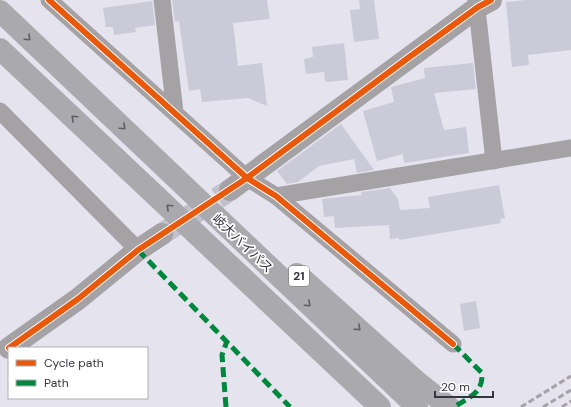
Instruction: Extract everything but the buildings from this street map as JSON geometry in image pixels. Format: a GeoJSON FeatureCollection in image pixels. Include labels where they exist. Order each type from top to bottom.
{"type":"FeatureCollection","features":[{"type":"Feature","properties":{"kind":"highway","name":"21"},"geometry":{"type":"LineString","coordinates":[[0,11],[178,179],[216,202],[411,393],[449,407]]}},
{"type":"Feature","properties":{"kind":"highway","name":"岐大バイパス"},"geometry":{"type":"LineString","coordinates":[[0,49],[380,407]]}},
{"type":"Feature","properties":{"kind":"highway"},"geometry":{"type":"LineString","coordinates":[[211,247],[213,263],[361,407]]}},
{"type":"Feature","properties":{"kind":"street"},"geometry":{"type":"LineString","coordinates":[[49,0],[175,112],[239,184],[276,196],[453,344]]}},
{"type":"Feature","properties":{"kind":"street"},"geometry":{"type":"LineString","coordinates":[[162,0],[175,112]]}},
{"type":"Feature","properties":{"kind":"street"},"geometry":{"type":"LineString","coordinates":[[239,184],[482,2]]}},
{"type":"Feature","properties":{"kind":"street"},"geometry":{"type":"LineString","coordinates":[[482,2],[494,161]]}},
{"type":"Feature","properties":{"kind":"street"},"geometry":{"type":"LineString","coordinates":[[0,111],[138,250]]}},
{"type":"Feature","properties":{"kind":"street"},"geometry":{"type":"LineString","coordinates":[[276,196],[571,148]]}},
{"type":"Feature","properties":{"kind":"street"},"geometry":{"type":"LineString","coordinates":[[10,347],[78,299],[138,250],[162,234]]}},
{"type":"Feature","properties":{"kind":"street"},"geometry":{"type":"LineString","coordinates":[[0,355],[8,349]]}},
{"type":"Feature","properties":{"kind":"tunnel"},"geometry":{"type":"LineString","coordinates":[[162,234],[230,190]]}},
{"type":"Feature","properties":{"kind":"railway"},"geometry":{"type":"LineString","coordinates":[[521,407],[571,376]]}},
{"type":"Feature","properties":{"kind":"railway"},"geometry":{"type":"LineString","coordinates":[[543,407],[571,390]]}},
{"type":"Feature","properties":{"kind":"railway"},"geometry":{"type":"LineString","coordinates":[[562,407],[571,401]]}},
{"type":"Feature","properties":{"kind":"marked path"},"geometry":{"type":"LineString","coordinates":[[138,250],[290,407]]}},
{"type":"Feature","properties":{"kind":"marked path"},"geometry":{"type":"LineString","coordinates":[[226,407],[222,355],[227,341]]}},
{"type":"Feature","properties":{"kind":"marked path"},"geometry":{"type":"LineString","coordinates":[[453,344],[482,373],[482,380],[478,390],[454,407]]}},
{"type":"Feature","properties":{"kind":"cycle path"},"geometry":{"type":"LineString","coordinates":[[49,0],[247,178],[276,196],[453,344]]}},
{"type":"Feature","properties":{"kind":"cycle path"},"geometry":{"type":"LineString","coordinates":[[10,347],[78,299],[138,250],[247,178],[408,58],[478,7],[491,0]]}}]}
